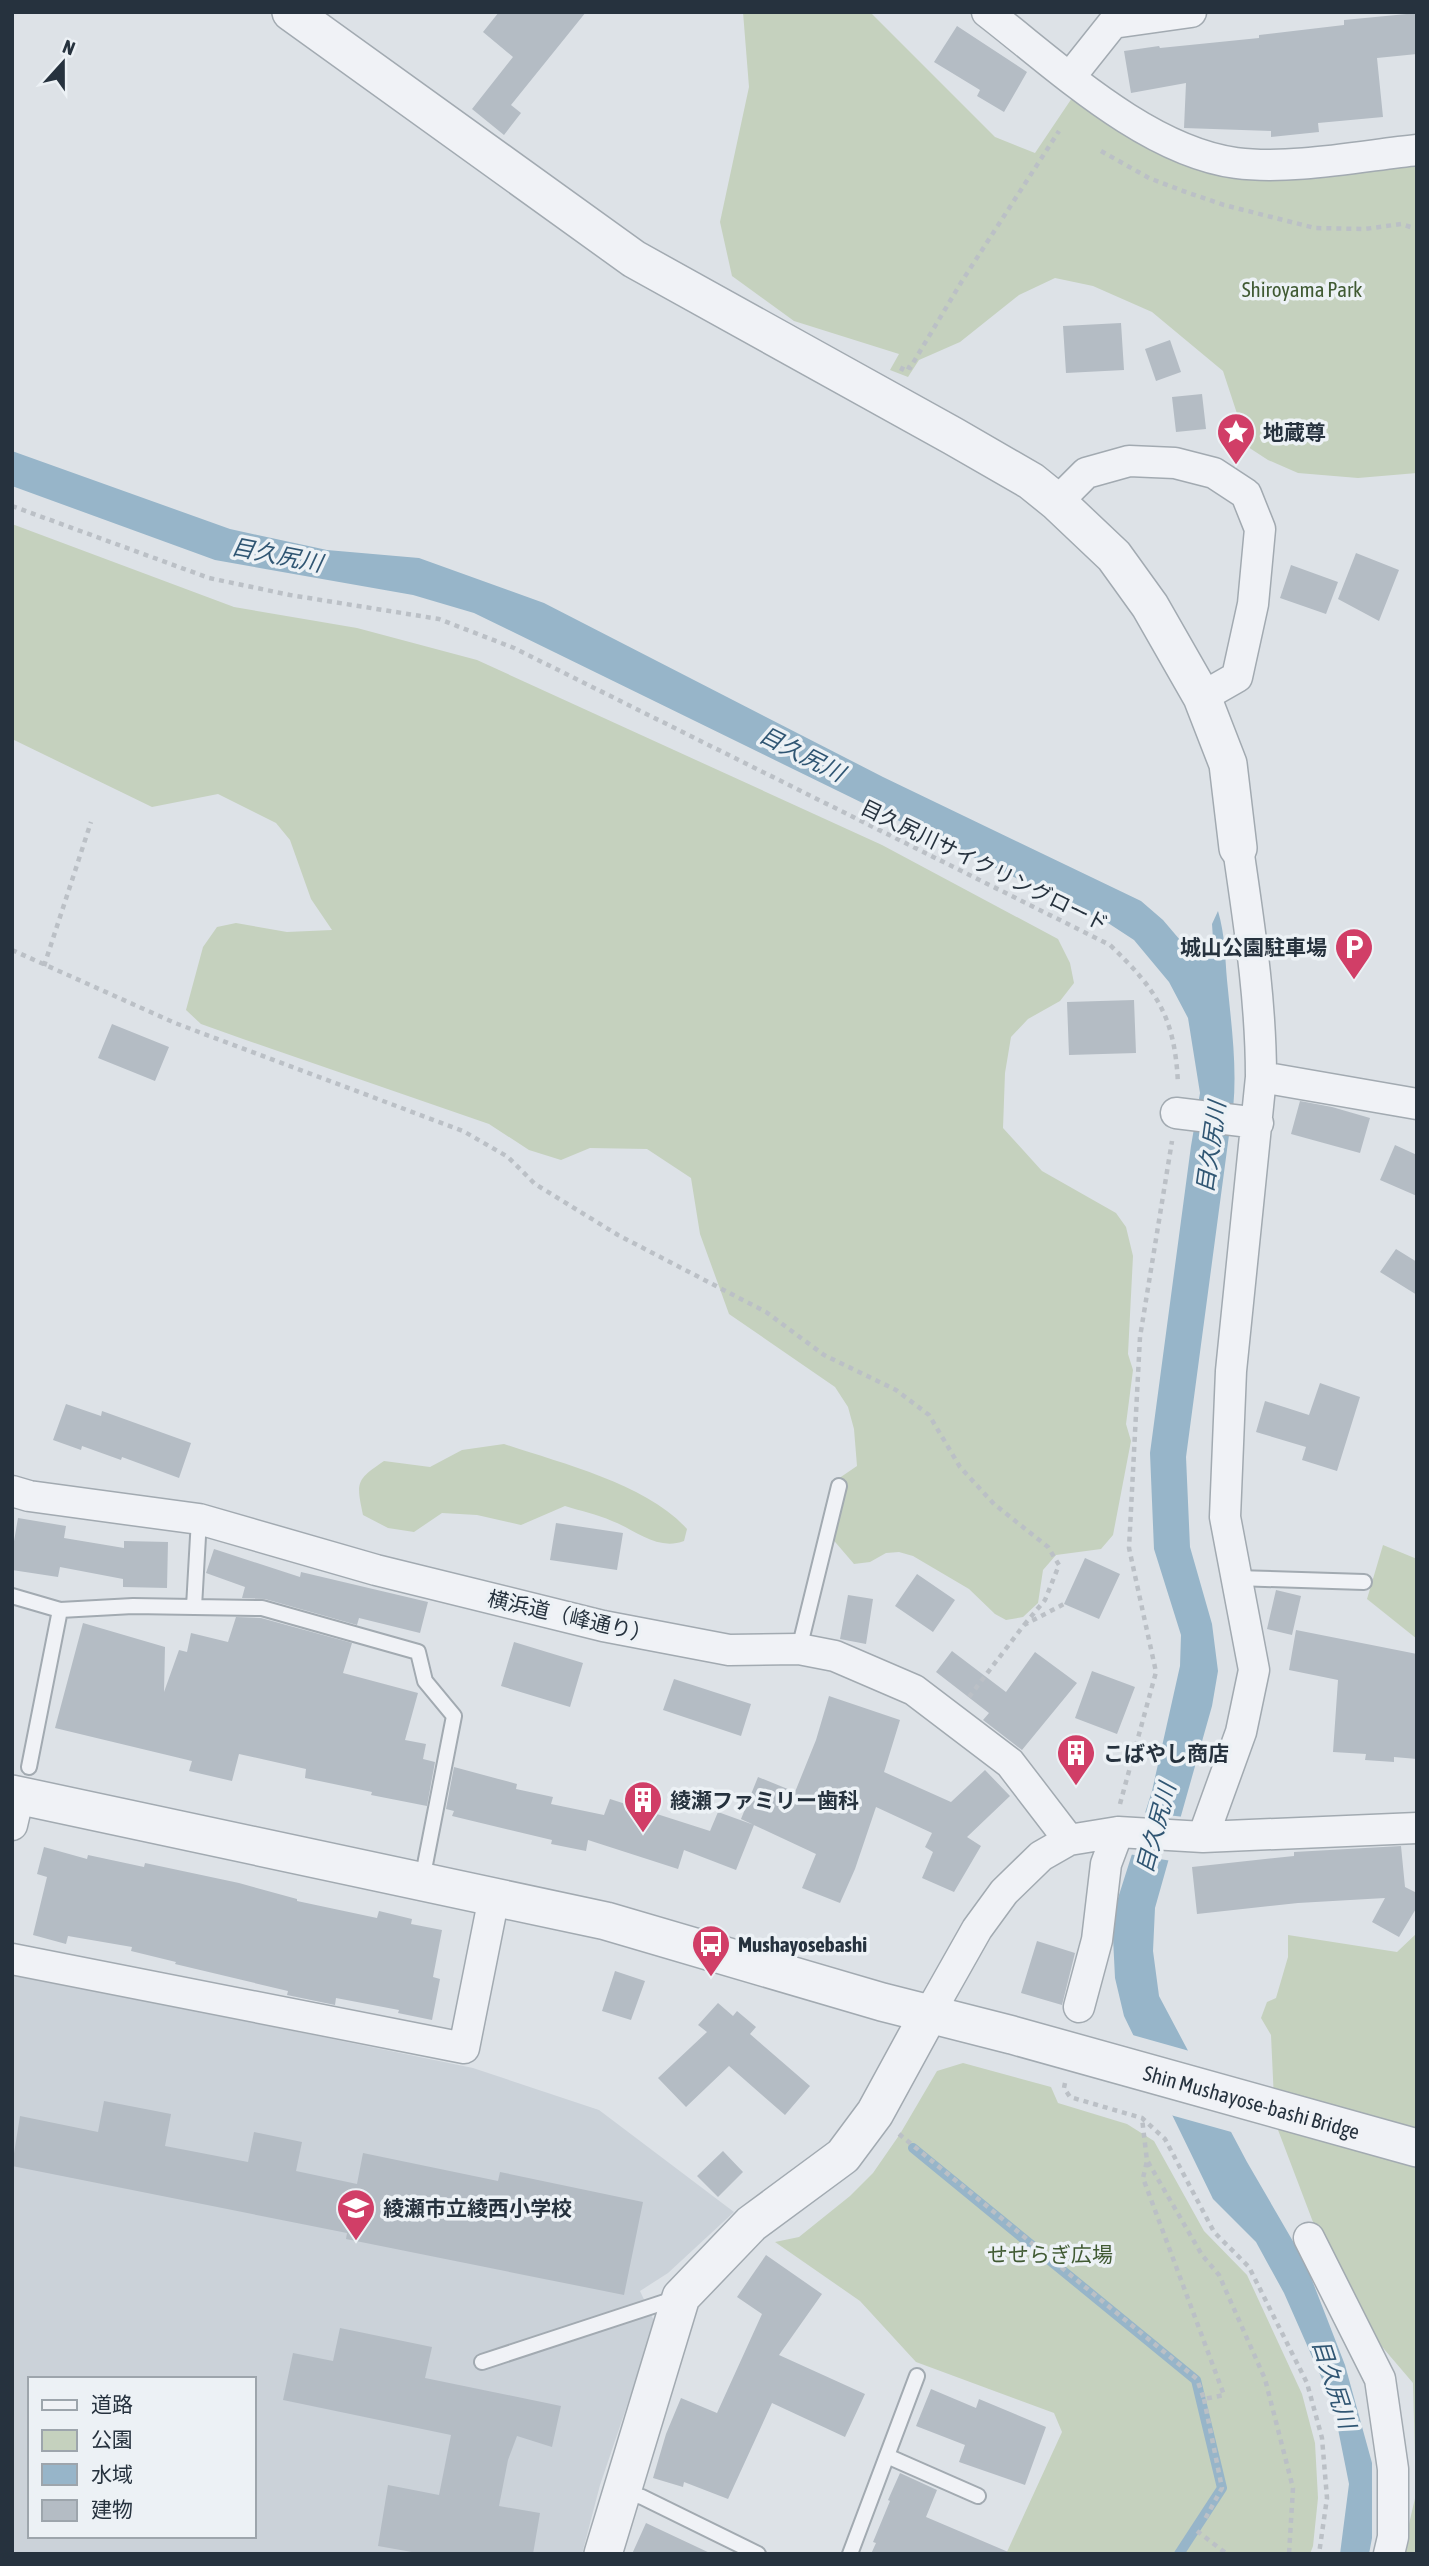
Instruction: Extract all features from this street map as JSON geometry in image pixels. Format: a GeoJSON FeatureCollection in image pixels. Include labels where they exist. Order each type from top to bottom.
{"type":"FeatureCollection","features":[{"type":"Feature","properties":{"kind":"street"},"geometry":{"type":"LineString","coordinates":[[291,12],[634,259],[1031,481],[1114,556],[1150,606],[1202,697],[1227,764],[1256,968],[1261,1077],[1250,1122],[1231,1371],[1225,1517],[1254,1670],[1241,1732],[1195,1836]]}},
{"type":"Feature","properties":{"kind":"street"},"geometry":{"type":"LineString","coordinates":[[987,12],[1070,77],[1143,129],[1187,149],[1234,163],[1276,164],[1417,150]]}},
{"type":"Feature","properties":{"kind":"street"},"geometry":{"type":"LineString","coordinates":[[1070,77],[1113,23],[1191,12]]}},
{"type":"Feature","properties":{"kind":"street"},"geometry":{"type":"LineString","coordinates":[[1057,502],[1086,473],[1129,461],[1175,463],[1214,473],[1246,494],[1260,530],[1253,604],[1245,645],[1237,677],[1202,697]]}},
{"type":"Feature","properties":{"kind":"street"},"geometry":{"type":"LineString","coordinates":[[1261,1077],[1417,1103]]}},
{"type":"Feature","properties":{"kind":"street"},"geometry":{"type":"LineString","coordinates":[[1181,1114],[1250,1122]]}},
{"type":"Feature","properties":{"kind":"street","name":"横浜道（峰通り）"},"geometry":{"type":"LineString","coordinates":[[12,1491],[29,1496],[200,1519],[376,1570],[603,1626],[729,1650],[799,1648],[835,1656],[915,1690],[1010,1763],[1069,1840]]}},
{"type":"Feature","properties":{"kind":"street","name":"Shin Mushayose-bashi Bridge"},"geometry":{"type":"LineString","coordinates":[[18,1795],[606,1921],[929,2014],[1077,2067],[1417,2148]]}},
{"type":"Feature","properties":{"kind":"street"},"geometry":{"type":"LineString","coordinates":[[1079,2007],[1097,1940],[1106,1864],[1121,1824]]}},
{"type":"Feature","properties":{"kind":"street"},"geometry":{"type":"LineString","coordinates":[[603,2554],[681,2297],[751,2224],[843,2156],[875,2113],[977,1929],[1004,1892],[1041,1856],[1069,1840],[1121,1824],[1195,1836],[1417,1828]]}},
{"type":"Feature","properties":{"kind":"street"},"geometry":{"type":"LineString","coordinates":[[12,1959],[464,2049],[494,1896]]}},
{"type":"Feature","properties":{"kind":"street"},"geometry":{"type":"LineString","coordinates":[[1309,2238],[1380,2379],[1393,2469],[1393,2537],[1390,2554]]}},
{"type":"Feature","properties":{"kind":"lane"},"geometry":{"type":"LineString","coordinates":[[799,1648],[839,1486]]}},
{"type":"Feature","properties":{"kind":"lane"},"geometry":{"type":"LineString","coordinates":[[194,1607],[200,1519]]}},
{"type":"Feature","properties":{"kind":"lane"},"geometry":{"type":"LineString","coordinates":[[1236,1578],[1364,1582]]}},
{"type":"Feature","properties":{"kind":"lane"},"geometry":{"type":"LineString","coordinates":[[12,1595],[60,1611],[133,1605],[262,1608],[418,1652],[425,1681],[454,1716],[422,1880]]}},
{"type":"Feature","properties":{"kind":"lane"},"geometry":{"type":"LineString","coordinates":[[18,1795],[60,1611]]}},
{"type":"Feature","properties":{"kind":"lane"},"geometry":{"type":"LineString","coordinates":[[482,2362],[681,2297]]}},
{"type":"Feature","properties":{"kind":"lane"},"geometry":{"type":"LineString","coordinates":[[850,2554],[917,2376]]}},
{"type":"Feature","properties":{"kind":"lane"},"geometry":{"type":"LineString","coordinates":[[887,2456],[978,2496]]}},
{"type":"Feature","properties":{"kind":"lane"},"geometry":{"type":"LineString","coordinates":[[621,2491],[642,2497],[758,2554]]}},
{"type":"Feature","properties":{"kind":"path"},"geometry":{"type":"LineString","coordinates":[[898,375],[904,365],[910,368],[962,281],[1059,131]]}},
{"type":"Feature","properties":{"kind":"path"},"geometry":{"type":"LineString","coordinates":[[1101,151],[1149,178],[1182,191],[1224,205],[1315,228],[1365,229],[1401,224],[1417,229]]}},
{"type":"Feature","properties":{"kind":"path","name":"目久尻川サイクリングロード"},"geometry":{"type":"LineString","coordinates":[[12,506],[209,578],[290,595],[439,619],[514,648],[1110,945],[1140,974],[1157,998],[1170,1025],[1177,1061],[1181,1114],[1140,1337],[1129,1548],[1156,1672],[1121,1824]]}},
{"type":"Feature","properties":{"kind":"path"},"geometry":{"type":"LineString","coordinates":[[44,966],[91,822]]}},
{"type":"Feature","properties":{"kind":"path"},"geometry":{"type":"LineString","coordinates":[[12,950],[176,1023],[463,1132],[509,1157],[535,1184],[618,1235],[766,1311],[824,1355],[896,1390],[929,1415],[960,1467],[994,1504],[1048,1547],[1059,1565],[1045,1600],[952,1719]]}},
{"type":"Feature","properties":{"kind":"path"},"geometry":{"type":"LineString","coordinates":[[1024,1625],[1064,1604]]}},
{"type":"Feature","properties":{"kind":"path"},"geometry":{"type":"LineString","coordinates":[[1077,2067],[1064,2088],[1070,2097],[1142,2118],[1165,2139],[1214,2232],[1249,2267],[1307,2382],[1322,2438],[1326,2498],[1319,2554]]}},
{"type":"Feature","properties":{"kind":"path"},"geometry":{"type":"LineString","coordinates":[[1142,2118],[1147,2161],[1143,2178],[1224,2395],[1203,2399]]}},
{"type":"Feature","properties":{"kind":"path"},"geometry":{"type":"LineString","coordinates":[[894,2130],[1197,2378],[1222,2488],[1205,2519]]}},
{"type":"Feature","properties":{"kind":"path"},"geometry":{"type":"LineString","coordinates":[[1147,2161],[1202,2255],[1219,2275],[1265,2379],[1293,2487],[1289,2554]]}},
{"type":"Feature","properties":{"kind":"path"},"geometry":{"type":"LineString","coordinates":[[1197,2531],[1227,2554]]}},
{"type":"Feature","properties":{"kind":"shaded area","name":"綾瀬市立綾西小学校"},"geometry":{"type":"Polygon","coordinates":[[[12,1973],[473,2068],[599,2110],[734,2212],[668,2273],[640,2291],[655,2323],[600,2485],[582,2554],[12,2554],[12,1973]]]}},
{"type":"Feature","properties":{"kind":"green space","name":"Shiroyama Park"},"geometry":{"type":"Polygon","coordinates":[[[743,12],[870,12],[995,137],[1035,153],[1072,98],[1117,127],[1316,176],[1417,166],[1417,473],[1358,478],[1298,473],[1268,460],[1248,447],[1223,371],[1152,312],[1093,286],[1055,278],[1019,295],[960,342],[919,360],[908,377],[890,370],[899,354],[794,321],[732,276],[720,222],[749,87],[743,12]]]}},
{"type":"Feature","properties":{"kind":"green space"},"geometry":{"type":"Polygon","coordinates":[[[12,524],[234,607],[357,628],[477,660],[882,845],[1058,939],[1070,963],[1074,983],[1060,1001],[1028,1019],[1011,1037],[1005,1073],[1003,1128],[1042,1171],[1116,1213],[1126,1227],[1133,1256],[1128,1354],[1133,1370],[1126,1424],[1131,1441],[1113,1535],[1101,1549],[1056,1555],[1043,1570],[1038,1603],[1023,1617],[1006,1620],[995,1614],[969,1589],[913,1556],[899,1552],[886,1553],[870,1562],[854,1564],[830,1536],[824,1510],[832,1483],[857,1466],[854,1429],[848,1407],[835,1387],[729,1314],[700,1234],[691,1178],[647,1149],[590,1148],[561,1160],[529,1150],[489,1124],[201,1024],[186,1010],[203,947],[217,927],[236,923],[287,932],[332,930],[311,899],[290,840],[276,823],[218,794],[152,807],[12,739],[12,524]]]}},
{"type":"Feature","properties":{"kind":"green space"},"geometry":{"type":"Polygon","coordinates":[[[504,1444],[576,1467],[649,1499],[687,1529],[684,1541],[656,1541],[606,1519],[565,1506],[521,1525],[477,1515],[442,1513],[414,1532],[388,1528],[363,1515],[359,1495],[360,1483],[384,1461],[430,1467],[462,1450],[504,1444]]]}},
{"type":"Feature","properties":{"kind":"green space"},"geometry":{"type":"Polygon","coordinates":[[[1383,1545],[1417,1559],[1417,1639],[1367,1599],[1383,1545]]]}},
{"type":"Feature","properties":{"kind":"green space"},"geometry":{"type":"Polygon","coordinates":[[[1417,1933],[1417,2554],[1402,2554],[1416,2494],[1413,2383],[1343,2301],[1275,2122],[1271,2035],[1261,2018],[1267,2002],[1276,1998],[1288,1957],[1288,1935],[1397,1952],[1417,1933]]]}},
{"type":"Feature","properties":{"kind":"green space","name":"せせらぎ広場"},"geometry":{"type":"Polygon","coordinates":[[[963,2063],[1051,2087],[1058,2103],[1127,2124],[1154,2141],[1204,2231],[1247,2275],[1302,2394],[1315,2443],[1318,2498],[1310,2554],[1006,2554],[1062,2432],[1054,2413],[916,2362],[860,2301],[775,2242],[799,2237],[850,2196],[873,2173],[900,2134],[937,2071],[963,2063]]]}},
{"type":"Feature","properties":{"kind":"water","name":"目久尻川"},"geometry":{"type":"Polygon","coordinates":[[[12,451],[230,529],[327,550],[419,558],[544,603],[883,777],[1141,901],[1163,920],[1186,947],[1214,954],[1212,924],[1218,911],[1233,1038],[1234,1097],[1186,1457],[1190,1547],[1212,1624],[1218,1671],[1212,1706],[1155,1908],[1153,1951],[1159,1996],[1247,2162],[1305,2262],[1345,2365],[1372,2463],[1372,2538],[1369,2554],[1340,2554],[1349,2484],[1333,2404],[1284,2293],[1256,2242],[1213,2199],[1124,2016],[1115,1978],[1112,1917],[1152,1791],[1180,1666],[1181,1635],[1154,1549],[1150,1453],[1200,1093],[1188,1018],[1169,982],[1134,940],[1108,923],[474,613],[413,595],[215,560],[12,486],[12,451]]]}},
{"type":"Feature","properties":{"kind":"pier"},"geometry":{"type":"Polygon","coordinates":[[[1142,1812],[1184,1817],[1172,1861],[1128,1854],[1142,1812]]]}},
{"type":"Feature","properties":{"kind":"pier"},"geometry":{"type":"Polygon","coordinates":[[[1129,2034],[1193,2052],[1235,2133],[1167,2114],[1129,2034]]]}},
{"type":"Feature","properties":{"kind":"building"},"geometry":{"type":"Polygon","coordinates":[[[499,12],[586,12],[511,105],[521,113],[504,135],[472,109],[513,57],[483,32],[499,12]]]}},
{"type":"Feature","properties":{"kind":"building"},"geometry":{"type":"Polygon","coordinates":[[[1417,13],[1417,54],[1377,58],[1383,117],[1318,123],[1319,132],[1271,137],[1271,131],[1184,128],[1186,83],[1131,93],[1124,51],[1259,38],[1259,35],[1344,25],[1344,20],[1417,13]]]}},
{"type":"Feature","properties":{"kind":"building"},"geometry":{"type":"Polygon","coordinates":[[[957,26],[1027,72],[1004,112],[977,96],[980,90],[934,62],[957,26]]]}},
{"type":"Feature","properties":{"kind":"building"},"geometry":{"type":"Polygon","coordinates":[[[1121,323],[1124,370],[1066,373],[1063,326],[1121,323]]]}},
{"type":"Feature","properties":{"kind":"building"},"geometry":{"type":"Polygon","coordinates":[[[1170,340],[1181,372],[1156,381],[1145,349],[1170,340]]]}},
{"type":"Feature","properties":{"kind":"building"},"geometry":{"type":"Polygon","coordinates":[[[1202,394],[1206,429],[1176,432],[1172,397],[1202,394]]]}},
{"type":"Feature","properties":{"kind":"building"},"geometry":{"type":"Polygon","coordinates":[[[1356,553],[1399,570],[1379,621],[1338,599],[1356,553]]]}},
{"type":"Feature","properties":{"kind":"building"},"geometry":{"type":"Polygon","coordinates":[[[1291,565],[1338,582],[1326,614],[1280,598],[1291,565]]]}},
{"type":"Feature","properties":{"kind":"building"},"geometry":{"type":"Polygon","coordinates":[[[1134,1000],[1136,1053],[1069,1055],[1067,1002],[1134,1000]]]}},
{"type":"Feature","properties":{"kind":"building"},"geometry":{"type":"Polygon","coordinates":[[[112,1024],[169,1047],[155,1081],[98,1058],[112,1024]]]}},
{"type":"Feature","properties":{"kind":"building"},"geometry":{"type":"Polygon","coordinates":[[[1300,1101],[1370,1118],[1360,1153],[1291,1134],[1300,1101]]]}},
{"type":"Feature","properties":{"kind":"building"},"geometry":{"type":"Polygon","coordinates":[[[1395,1145],[1417,1155],[1417,1196],[1380,1180],[1395,1145]]]}},
{"type":"Feature","properties":{"kind":"building"},"geometry":{"type":"Polygon","coordinates":[[[1396,1249],[1417,1262],[1417,1295],[1380,1272],[1396,1249]]]}},
{"type":"Feature","properties":{"kind":"building"},"geometry":{"type":"Polygon","coordinates":[[[1320,1383],[1360,1397],[1337,1471],[1302,1460],[1306,1447],[1256,1432],[1265,1401],[1309,1415],[1320,1383]]]}},
{"type":"Feature","properties":{"kind":"building"},"geometry":{"type":"Polygon","coordinates":[[[66,1404],[101,1416],[102,1411],[191,1443],[179,1478],[122,1457],[121,1460],[82,1446],[81,1450],[53,1440],[66,1404]]]}},
{"type":"Feature","properties":{"kind":"building"},"geometry":{"type":"Polygon","coordinates":[[[18,1518],[66,1526],[64,1538],[124,1548],[124,1541],[168,1542],[167,1588],[123,1587],[123,1579],[60,1567],[58,1577],[12,1570],[18,1518]]]}},
{"type":"Feature","properties":{"kind":"building"},"geometry":{"type":"Polygon","coordinates":[[[556,1523],[623,1533],[617,1570],[550,1560],[556,1523]]]}},
{"type":"Feature","properties":{"kind":"building"},"geometry":{"type":"Polygon","coordinates":[[[214,1549],[300,1577],[301,1572],[428,1602],[420,1633],[359,1618],[357,1625],[265,1599],[242,1598],[245,1587],[206,1573],[214,1549]]]}},
{"type":"Feature","properties":{"kind":"building"},"geometry":{"type":"Polygon","coordinates":[[[1085,1558],[1120,1574],[1099,1619],[1064,1604],[1085,1558]]]}},
{"type":"Feature","properties":{"kind":"building"},"geometry":{"type":"Polygon","coordinates":[[[917,1574],[955,1600],[933,1632],[895,1606],[917,1574]]]}},
{"type":"Feature","properties":{"kind":"building"},"geometry":{"type":"Polygon","coordinates":[[[1276,1590],[1301,1596],[1292,1635],[1267,1629],[1276,1590]]]}},
{"type":"Feature","properties":{"kind":"building"},"geometry":{"type":"Polygon","coordinates":[[[848,1595],[873,1599],[866,1644],[840,1639],[848,1595]]]}},
{"type":"Feature","properties":{"kind":"building"},"geometry":{"type":"Polygon","coordinates":[[[236,1617],[261,1618],[352,1643],[343,1673],[418,1693],[405,1740],[426,1744],[423,1759],[435,1762],[427,1806],[305,1778],[306,1769],[239,1754],[232,1781],[189,1771],[192,1761],[55,1728],[83,1623],[165,1647],[164,1692],[179,1650],[187,1652],[191,1633],[228,1642],[236,1617]]]}},
{"type":"Feature","properties":{"kind":"building"},"geometry":{"type":"Polygon","coordinates":[[[1296,1630],[1417,1654],[1417,1759],[1394,1757],[1394,1762],[1365,1760],[1366,1754],[1333,1752],[1338,1680],[1289,1670],[1296,1630]]]}},
{"type":"Feature","properties":{"kind":"building"},"geometry":{"type":"Polygon","coordinates":[[[514,1642],[583,1663],[570,1707],[501,1686],[514,1642]]]}},
{"type":"Feature","properties":{"kind":"building"},"geometry":{"type":"Polygon","coordinates":[[[952,1651],[1006,1692],[1035,1652],[1077,1683],[1022,1750],[983,1720],[989,1713],[936,1672],[952,1651]]]}},
{"type":"Feature","properties":{"kind":"building"},"geometry":{"type":"Polygon","coordinates":[[[1092,1671],[1135,1687],[1117,1734],[1075,1718],[1092,1671]]]}},
{"type":"Feature","properties":{"kind":"building"},"geometry":{"type":"Polygon","coordinates":[[[674,1679],[751,1704],[741,1736],[663,1710],[674,1679]]]}},
{"type":"Feature","properties":{"kind":"building"},"geometry":{"type":"Polygon","coordinates":[[[829,1696],[900,1720],[884,1772],[951,1802],[985,1770],[1010,1796],[967,1837],[981,1846],[954,1892],[922,1878],[933,1852],[925,1847],[932,1833],[876,1807],[855,1869],[840,1903],[802,1888],[816,1854],[741,1819],[758,1777],[795,1792],[816,1740],[829,1696]]]}},
{"type":"Feature","properties":{"kind":"building"},"geometry":{"type":"Polygon","coordinates":[[[454,1767],[517,1784],[516,1789],[553,1797],[551,1804],[604,1815],[610,1799],[710,1831],[718,1812],[754,1825],[736,1870],[684,1850],[678,1869],[588,1840],[586,1851],[452,1816],[454,1811],[446,1809],[454,1767]]]}},
{"type":"Feature","properties":{"kind":"building"},"geometry":{"type":"Polygon","coordinates":[[[1401,1846],[1405,1887],[1417,1893],[1417,1907],[1399,1937],[1372,1922],[1385,1898],[1298,1903],[1197,1914],[1192,1867],[1294,1856],[1294,1852],[1401,1846]]]}},
{"type":"Feature","properties":{"kind":"building"},"geometry":{"type":"Polygon","coordinates":[[[44,1847],[87,1859],[88,1855],[144,1867],[145,1863],[239,1883],[297,1901],[377,1918],[379,1911],[412,1919],[411,1924],[442,1930],[433,1977],[440,1979],[432,2020],[398,2013],[399,2010],[336,1998],[335,2005],[287,1995],[288,1991],[131,1951],[132,1947],[68,1936],[66,1944],[33,1935],[47,1877],[37,1874],[44,1847]]]}},
{"type":"Feature","properties":{"kind":"building"},"geometry":{"type":"Polygon","coordinates":[[[1037,1941],[1075,1953],[1062,2005],[1021,1993],[1037,1941]]]}},
{"type":"Feature","properties":{"kind":"building"},"geometry":{"type":"Polygon","coordinates":[[[615,1971],[645,1981],[631,2020],[602,2011],[615,1971]]]}},
{"type":"Feature","properties":{"kind":"building"},"geometry":{"type":"Polygon","coordinates":[[[718,2003],[733,2016],[737,2011],[756,2027],[750,2034],[810,2086],[785,2115],[729,2066],[686,2107],[658,2078],[707,2032],[698,2025],[718,2003]]]}},
{"type":"Feature","properties":{"kind":"building"},"geometry":{"type":"Polygon","coordinates":[[[104,2101],[171,2114],[165,2146],[248,2162],[254,2132],[302,2142],[296,2171],[357,2184],[363,2153],[498,2181],[500,2172],[643,2202],[624,2295],[346,2239],[347,2233],[12,2166],[20,2116],[98,2132],[104,2101]]]}},
{"type":"Feature","properties":{"kind":"building"},"geometry":{"type":"Polygon","coordinates":[[[723,2151],[743,2172],[718,2197],[697,2176],[723,2151]]]}},
{"type":"Feature","properties":{"kind":"building"},"geometry":{"type":"Polygon","coordinates":[[[766,2255],[822,2294],[779,2355],[865,2394],[845,2437],[772,2403],[728,2499],[684,2482],[683,2487],[653,2478],[666,2434],[681,2398],[717,2413],[762,2314],[737,2297],[766,2255]]]}},
{"type":"Feature","properties":{"kind":"building"},"geometry":{"type":"Polygon","coordinates":[[[340,2328],[432,2347],[425,2378],[561,2406],[552,2447],[517,2436],[508,2460],[499,2506],[540,2513],[533,2554],[423,2554],[378,2546],[388,2485],[439,2495],[451,2435],[283,2400],[293,2353],[333,2361],[340,2328]]]}},
{"type":"Feature","properties":{"kind":"building"},"geometry":{"type":"Polygon","coordinates":[[[931,2389],[976,2408],[979,2399],[1046,2427],[1025,2485],[959,2462],[965,2445],[916,2426],[931,2389]]]}},
{"type":"Feature","properties":{"kind":"building"},"geometry":{"type":"Polygon","coordinates":[[[900,2473],[937,2490],[926,2517],[1013,2554],[871,2554],[876,2543],[873,2542],[890,2501],[888,2500],[900,2473]]]}},
{"type":"Feature","properties":{"kind":"building"},"geometry":{"type":"Polygon","coordinates":[[[646,2523],[712,2554],[632,2554],[646,2523]]]}},
{"type":"Feature","properties":{"kind":"waterway"},"geometry":{"type":"LineString","coordinates":[[913,2148],[1196,2380],[1222,2488],[1179,2554]]}},
{"type":"Feature","properties":{"kind":"place","name":"地蔵尊"},"geometry":{"type":"Point","coordinates":[1236,466]}},
{"type":"Feature","properties":{"kind":"place","name":"城山公園駐車場"},"geometry":{"type":"Point","coordinates":[1354,981]}},
{"type":"Feature","properties":{"kind":"place","name":"こばやし商店"},"geometry":{"type":"Point","coordinates":[1076,1787]}},
{"type":"Feature","properties":{"kind":"place","name":"綾瀬ファミリー歯科"},"geometry":{"type":"Point","coordinates":[643,1834]}},
{"type":"Feature","properties":{"kind":"place","name":"Mushayosebashi"},"geometry":{"type":"Point","coordinates":[711,1978]}},
{"type":"Feature","properties":{"kind":"place","name":"綾瀬市立綾西小学校"},"geometry":{"type":"Point","coordinates":[356,2242]}}]}
